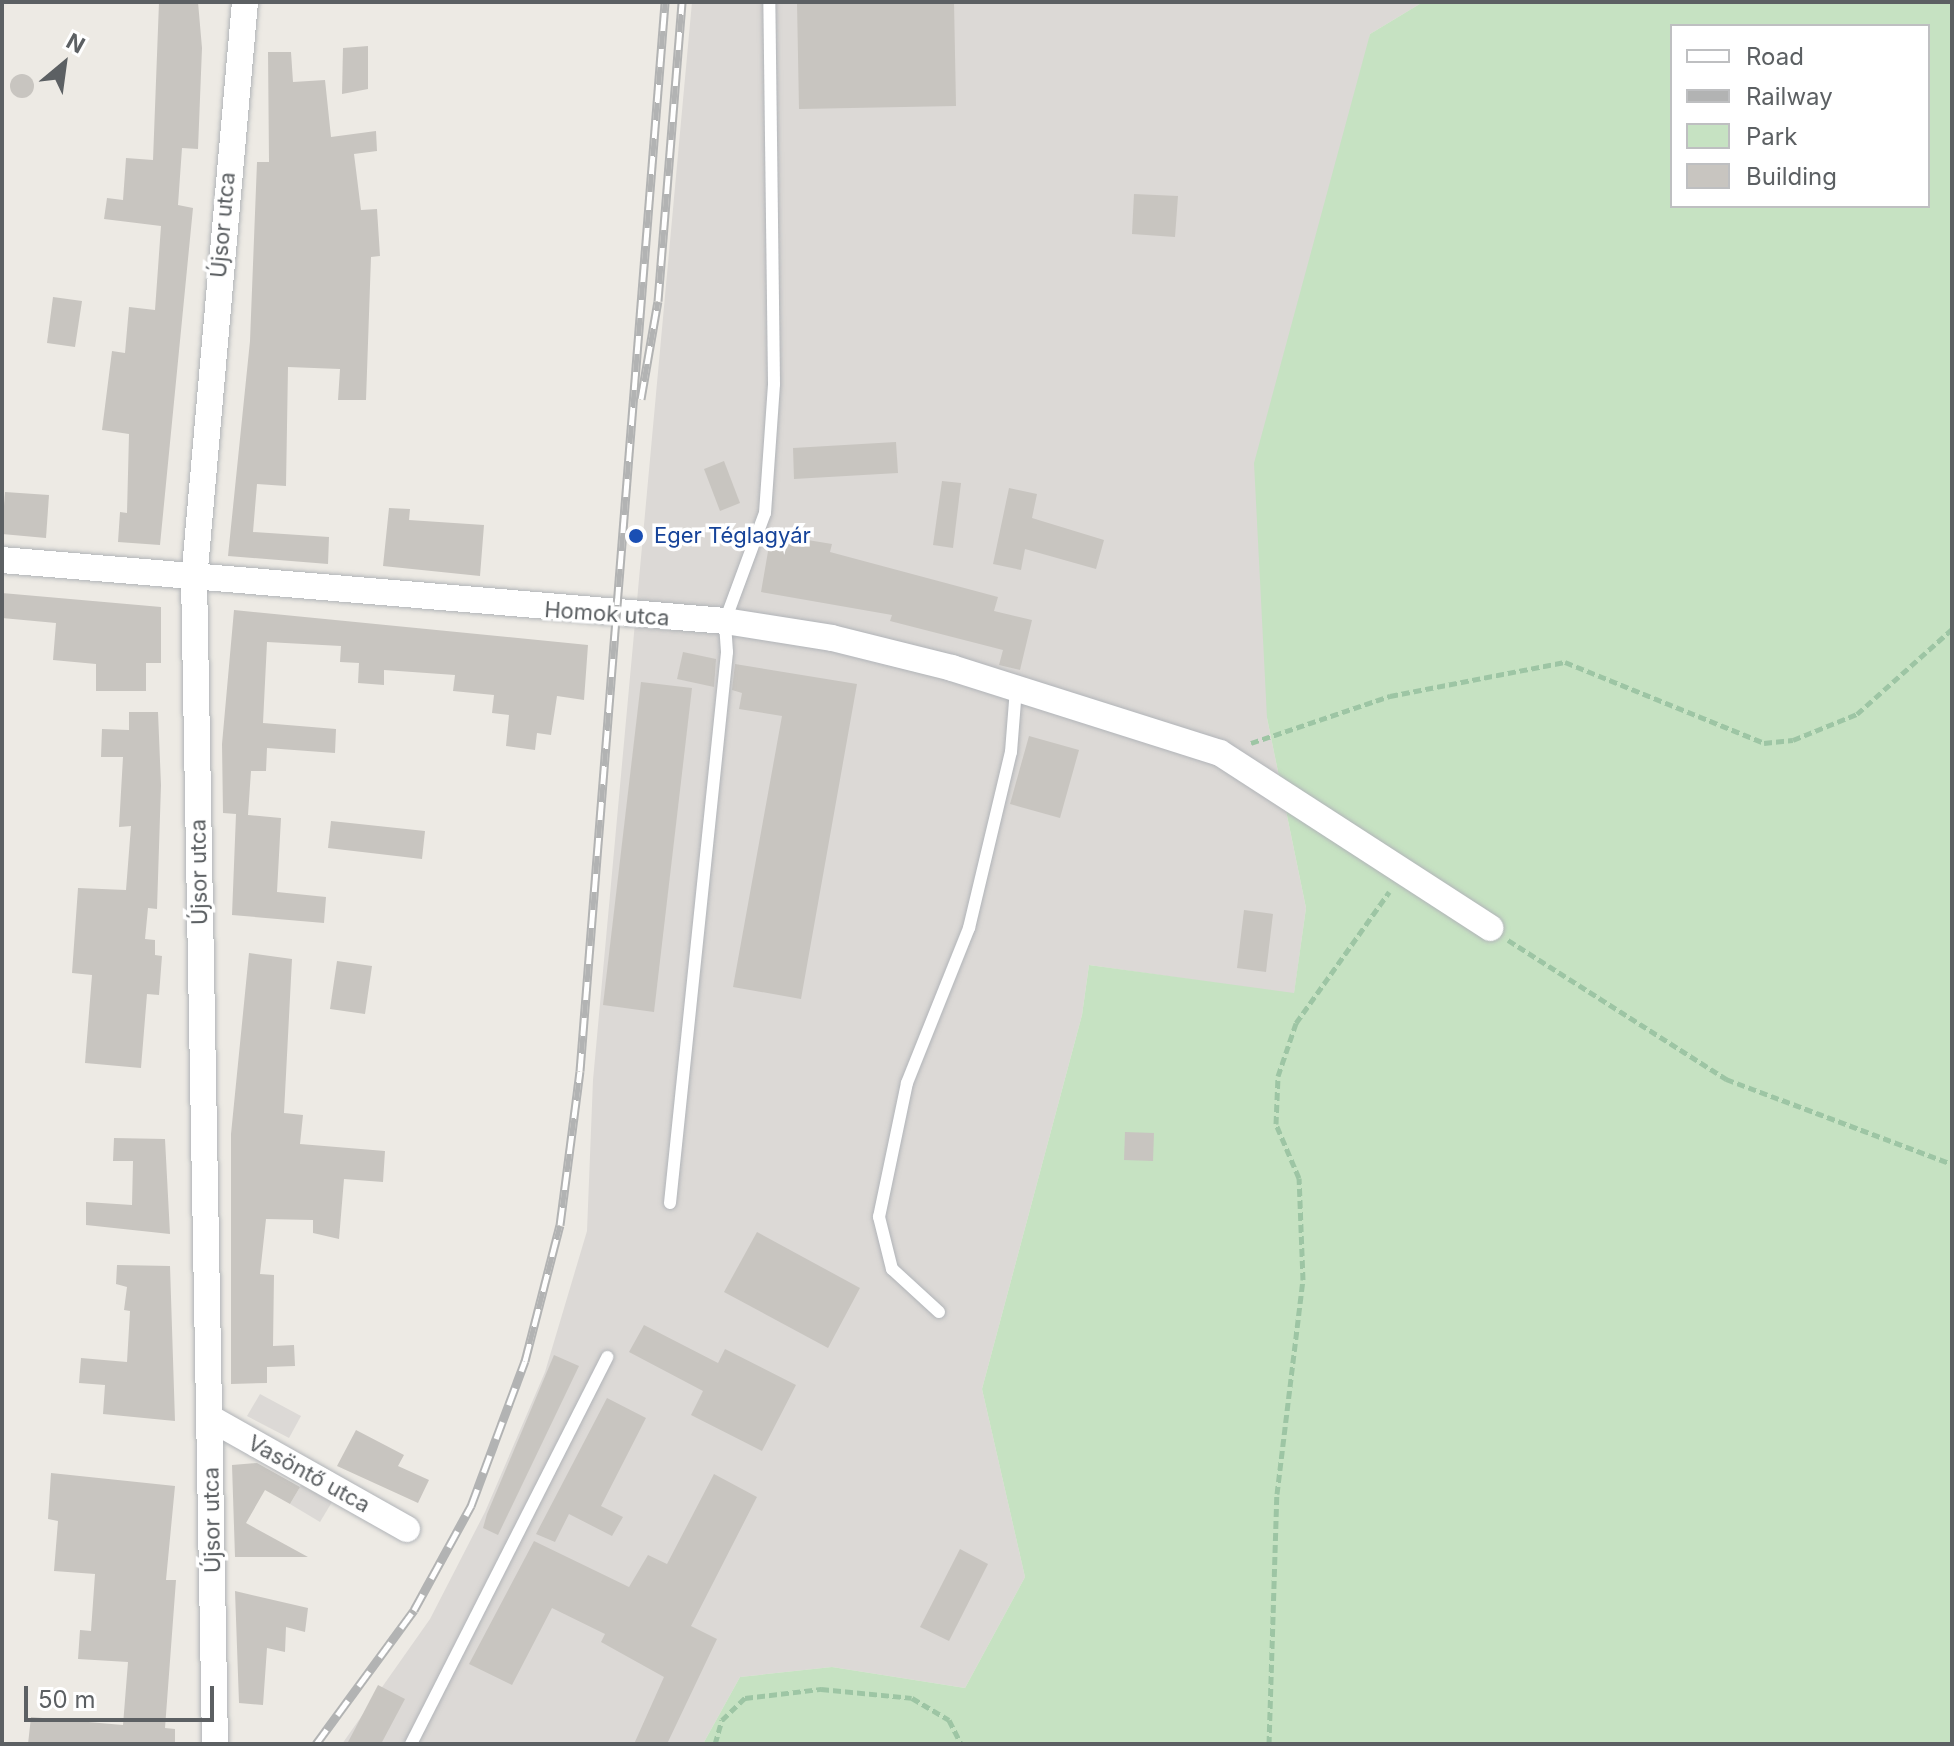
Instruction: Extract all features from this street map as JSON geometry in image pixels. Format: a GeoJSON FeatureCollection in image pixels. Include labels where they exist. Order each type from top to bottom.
{"type":"FeatureCollection","features":[{"type":"Feature","properties":{"kind":"street","name":"Újsor utca"},"geometry":{"type":"LineString","coordinates":[[215,1744],[194,580],[245,2]]}},
{"type":"Feature","properties":{"kind":"street","name":"Homok utca"},"geometry":{"type":"LineString","coordinates":[[2,560],[194,580],[725,621],[832,638],[1016,688],[1208,748],[1490,928]]}},
{"type":"Feature","properties":{"kind":"street","name":"Vasöntő utca"},"geometry":{"type":"LineString","coordinates":[[210,1418],[407,1529]]}},
{"type":"Feature","properties":{"kind":"lane"},"geometry":{"type":"LineString","coordinates":[[670,1203],[727,652],[725,621],[765,513],[774,384],[769,2]]}},
{"type":"Feature","properties":{"kind":"lane"},"geometry":{"type":"LineString","coordinates":[[939,1312],[892,1269],[879,1217],[907,1083],[969,928],[1011,752],[1016,688]]}},
{"type":"Feature","properties":{"kind":"lane"},"geometry":{"type":"LineString","coordinates":[[411,1744],[607,1357]]}},
{"type":"Feature","properties":{"kind":"path"},"geometry":{"type":"LineString","coordinates":[[1208,748],[1390,696],[1565,662],[1764,743],[1793,740],[1857,714],[1952,629]]}},
{"type":"Feature","properties":{"kind":"path"},"geometry":{"type":"LineString","coordinates":[[1269,1744],[1277,1494],[1303,1280],[1299,1178],[1276,1124],[1278,1076],[1296,1023],[1404,872]]}},
{"type":"Feature","properties":{"kind":"path"},"geometry":{"type":"LineString","coordinates":[[1490,928],[1726,1079],[1952,1164]]}},
{"type":"Feature","properties":{"kind":"path"},"geometry":{"type":"LineString","coordinates":[[715,1744],[722,1720],[745,1698],[821,1689],[912,1698],[949,1720],[961,1744]]}},
{"type":"Feature","properties":{"kind":"shaded area"},"geometry":{"type":"Polygon","coordinates":[[[692,2],[1423,2],[1370,34],[1267,718],[1306,908],[1294,994],[1089,965],[1082,1015],[982,1389],[1025,1577],[965,1688],[832,1667],[740,1677],[703,1744],[342,1744],[430,1619],[485,1512],[545,1372],[587,1231],[593,1080],[692,2]]]}},
{"type":"Feature","properties":{"kind":"shaded area"},"geometry":{"type":"Polygon","coordinates":[[[260,1394],[301,1416],[289,1438],[247,1416],[260,1394]]]}},
{"type":"Feature","properties":{"kind":"shaded area"},"geometry":{"type":"Polygon","coordinates":[[[301,1485],[332,1502],[320,1522],[290,1504],[301,1485]]]}},
{"type":"Feature","properties":{"kind":"green space"},"geometry":{"type":"Polygon","coordinates":[[[1423,2],[1952,2],[1952,1744],[703,1744],[740,1677],[832,1667],[965,1688],[1025,1577],[982,1389],[1082,1015],[1089,965],[1294,993],[1306,908],[1267,718],[1254,463],[1370,34],[1423,2]]]}},
{"type":"Feature","properties":{"kind":"building"},"geometry":{"type":"Polygon","coordinates":[[[159,2],[198,2],[202,48],[198,149],[182,148],[178,205],[193,208],[160,545],[118,542],[120,512],[127,513],[129,434],[102,430],[112,351],[125,353],[129,307],[155,310],[161,226],[104,219],[107,198],[123,200],[126,158],[153,160],[159,2]]]}},
{"type":"Feature","properties":{"kind":"building"},"geometry":{"type":"Polygon","coordinates":[[[797,2],[954,2],[956,106],[799,109],[797,2]]]}},
{"type":"Feature","properties":{"kind":"building"},"geometry":{"type":"Polygon","coordinates":[[[368,46],[368,89],[342,94],[343,48],[368,46]]]}},
{"type":"Feature","properties":{"kind":"building"},"geometry":{"type":"Polygon","coordinates":[[[268,52],[291,52],[293,82],[325,80],[331,137],[376,131],[377,151],[354,154],[361,210],[377,209],[380,256],[371,257],[366,400],[338,400],[340,369],[288,367],[286,486],[257,484],[253,532],[329,537],[328,564],[228,556],[250,341],[257,162],[269,162],[268,52]]]}},
{"type":"Feature","properties":{"kind":"building"},"geometry":{"type":"Polygon","coordinates":[[[22,74],[31,77],[34,86],[31,95],[22,98],[13,95],[10,86],[13,77],[22,74]]]}},
{"type":"Feature","properties":{"kind":"building"},"geometry":{"type":"Polygon","coordinates":[[[1134,194],[1178,196],[1175,237],[1132,234],[1134,194]]]}},
{"type":"Feature","properties":{"kind":"building"},"geometry":{"type":"Polygon","coordinates":[[[53,297],[82,301],[75,347],[47,343],[53,297]]]}},
{"type":"Feature","properties":{"kind":"building"},"geometry":{"type":"Polygon","coordinates":[[[896,442],[898,473],[794,479],[793,448],[896,442]]]}},
{"type":"Feature","properties":{"kind":"building"},"geometry":{"type":"Polygon","coordinates":[[[724,461],[740,503],[720,511],[704,469],[724,461]]]}},
{"type":"Feature","properties":{"kind":"building"},"geometry":{"type":"Polygon","coordinates":[[[942,481],[961,483],[953,548],[933,545],[942,481]]]}},
{"type":"Feature","properties":{"kind":"building"},"geometry":{"type":"Polygon","coordinates":[[[1009,488],[1037,494],[1032,518],[1104,540],[1096,569],[1025,549],[1021,570],[993,564],[1009,488]]]}},
{"type":"Feature","properties":{"kind":"building"},"geometry":{"type":"Polygon","coordinates":[[[5,492],[49,495],[46,538],[2,534],[5,492]]]}},
{"type":"Feature","properties":{"kind":"building"},"geometry":{"type":"Polygon","coordinates":[[[389,508],[410,509],[409,520],[484,525],[480,576],[383,566],[389,508]]]}},
{"type":"Feature","properties":{"kind":"building"},"geometry":{"type":"Polygon","coordinates":[[[771,534],[832,544],[830,552],[998,597],[994,611],[1032,620],[1020,670],[999,665],[1003,650],[890,621],[892,615],[761,592],[771,534]]]}},
{"type":"Feature","properties":{"kind":"building"},"geometry":{"type":"Polygon","coordinates":[[[2,593],[161,607],[161,663],[146,663],[146,691],[96,691],[96,664],[53,660],[56,623],[2,618],[2,593]]]}},
{"type":"Feature","properties":{"kind":"building"},"geometry":{"type":"Polygon","coordinates":[[[234,610],[588,645],[584,700],[557,696],[551,735],[537,733],[535,750],[506,746],[509,715],[492,713],[494,695],[453,691],[455,675],[384,670],[384,685],[358,683],[359,663],[340,662],[341,646],[267,642],[263,723],[336,729],[335,753],[267,748],[266,771],[251,771],[248,815],[281,818],[277,892],[326,897],[324,923],[232,915],[236,814],[223,813],[222,744],[234,610]]]}},
{"type":"Feature","properties":{"kind":"building"},"geometry":{"type":"Polygon","coordinates":[[[683,652],[716,659],[714,687],[677,679],[683,652]]]}},
{"type":"Feature","properties":{"kind":"building"},"geometry":{"type":"Polygon","coordinates":[[[735,664],[857,684],[801,999],[733,987],[782,716],[739,709],[742,693],[732,690],[735,664]]]}},
{"type":"Feature","properties":{"kind":"building"},"geometry":{"type":"Polygon","coordinates":[[[641,682],[692,688],[654,1012],[603,1005],[641,682]]]}},
{"type":"Feature","properties":{"kind":"building"},"geometry":{"type":"Polygon","coordinates":[[[129,712],[158,712],[161,785],[157,909],[148,908],[145,939],[155,940],[155,955],[162,956],[159,995],[147,994],[141,1068],[85,1063],[92,975],[72,973],[78,888],[126,890],[131,826],[119,827],[123,757],[101,757],[102,729],[129,730],[129,712]]]}},
{"type":"Feature","properties":{"kind":"building"},"geometry":{"type":"Polygon","coordinates":[[[1029,736],[1079,750],[1060,818],[1010,804],[1029,736]]]}},
{"type":"Feature","properties":{"kind":"building"},"geometry":{"type":"Polygon","coordinates":[[[331,821],[425,831],[422,859],[328,848],[331,821]]]}},
{"type":"Feature","properties":{"kind":"building"},"geometry":{"type":"Polygon","coordinates":[[[1244,910],[1273,914],[1266,972],[1237,968],[1244,910]]]}},
{"type":"Feature","properties":{"kind":"building"},"geometry":{"type":"Polygon","coordinates":[[[249,953],[292,959],[284,1113],[303,1115],[300,1144],[385,1151],[383,1182],[344,1179],[339,1239],[313,1233],[313,1220],[266,1219],[260,1274],[274,1275],[273,1346],[294,1345],[295,1366],[267,1367],[267,1383],[231,1384],[231,1134],[249,953]]]}},
{"type":"Feature","properties":{"kind":"building"},"geometry":{"type":"Polygon","coordinates":[[[337,961],[372,966],[365,1014],[330,1009],[337,961]]]}},
{"type":"Feature","properties":{"kind":"building"},"geometry":{"type":"Polygon","coordinates":[[[1125,1132],[1154,1133],[1153,1161],[1124,1160],[1125,1132]]]}},
{"type":"Feature","properties":{"kind":"building"},"geometry":{"type":"Polygon","coordinates":[[[114,1138],[165,1139],[170,1234],[86,1225],[86,1202],[132,1205],[133,1161],[113,1161],[114,1138]]]}},
{"type":"Feature","properties":{"kind":"building"},"geometry":{"type":"Polygon","coordinates":[[[757,1232],[860,1288],[828,1348],[724,1292],[757,1232]]]}},
{"type":"Feature","properties":{"kind":"building"},"geometry":{"type":"Polygon","coordinates":[[[117,1265],[170,1266],[175,1421],[103,1414],[105,1385],[79,1383],[81,1358],[127,1362],[130,1311],[124,1310],[127,1287],[116,1284],[117,1265]]]}},
{"type":"Feature","properties":{"kind":"building"},"geometry":{"type":"Polygon","coordinates":[[[644,1325],[718,1363],[725,1349],[796,1385],[762,1451],[691,1415],[703,1391],[629,1352],[644,1325]]]}},
{"type":"Feature","properties":{"kind":"building"},"geometry":{"type":"Polygon","coordinates":[[[554,1355],[579,1366],[498,1535],[483,1528],[487,1514],[554,1355]]]}},
{"type":"Feature","properties":{"kind":"building"},"geometry":{"type":"Polygon","coordinates":[[[607,1398],[646,1418],[601,1506],[623,1517],[612,1536],[569,1514],[555,1542],[536,1534],[607,1398]]]}},
{"type":"Feature","properties":{"kind":"building"},"geometry":{"type":"Polygon","coordinates":[[[356,1430],[404,1455],[398,1466],[429,1480],[418,1503],[337,1466],[356,1430]]]}},
{"type":"Feature","properties":{"kind":"building"},"geometry":{"type":"Polygon","coordinates":[[[257,1463],[300,1487],[290,1504],[265,1490],[246,1523],[308,1557],[235,1557],[232,1465],[257,1463]]]}},
{"type":"Feature","properties":{"kind":"building"},"geometry":{"type":"Polygon","coordinates":[[[51,1473],[175,1486],[166,1580],[176,1580],[165,1728],[175,1729],[175,1744],[28,1744],[31,1717],[123,1725],[128,1662],[78,1659],[80,1630],[91,1631],[95,1574],[54,1571],[58,1521],[48,1519],[51,1473]]]}},
{"type":"Feature","properties":{"kind":"building"},"geometry":{"type":"Polygon","coordinates":[[[714,1474],[757,1497],[691,1626],[717,1639],[667,1744],[634,1744],[664,1677],[601,1642],[605,1634],[552,1608],[512,1685],[469,1664],[534,1541],[629,1587],[648,1555],[667,1564],[714,1474]]]}},
{"type":"Feature","properties":{"kind":"building"},"geometry":{"type":"Polygon","coordinates":[[[960,1549],[988,1564],[949,1641],[920,1627],[960,1549]]]}},
{"type":"Feature","properties":{"kind":"building"},"geometry":{"type":"Polygon","coordinates":[[[235,1591],[308,1608],[305,1632],[286,1627],[285,1652],[267,1648],[263,1705],[239,1703],[235,1591]]]}},
{"type":"Feature","properties":{"kind":"building"},"geometry":{"type":"Polygon","coordinates":[[[378,1685],[405,1699],[381,1744],[347,1744],[378,1685]]]}},
{"type":"Feature","properties":{"kind":"railway"},"geometry":{"type":"LineString","coordinates":[[316,1744],[414,1610],[471,1506],[525,1361],[560,1225],[580,1071],[665,2]]}},
{"type":"Feature","properties":{"kind":"railway"},"geometry":{"type":"LineString","coordinates":[[641,399],[658,301],[682,2]]}},
{"type":"Feature","properties":{"kind":"place","name":"Eger Téglagyár"},"geometry":{"type":"Point","coordinates":[636,536]}}]}
